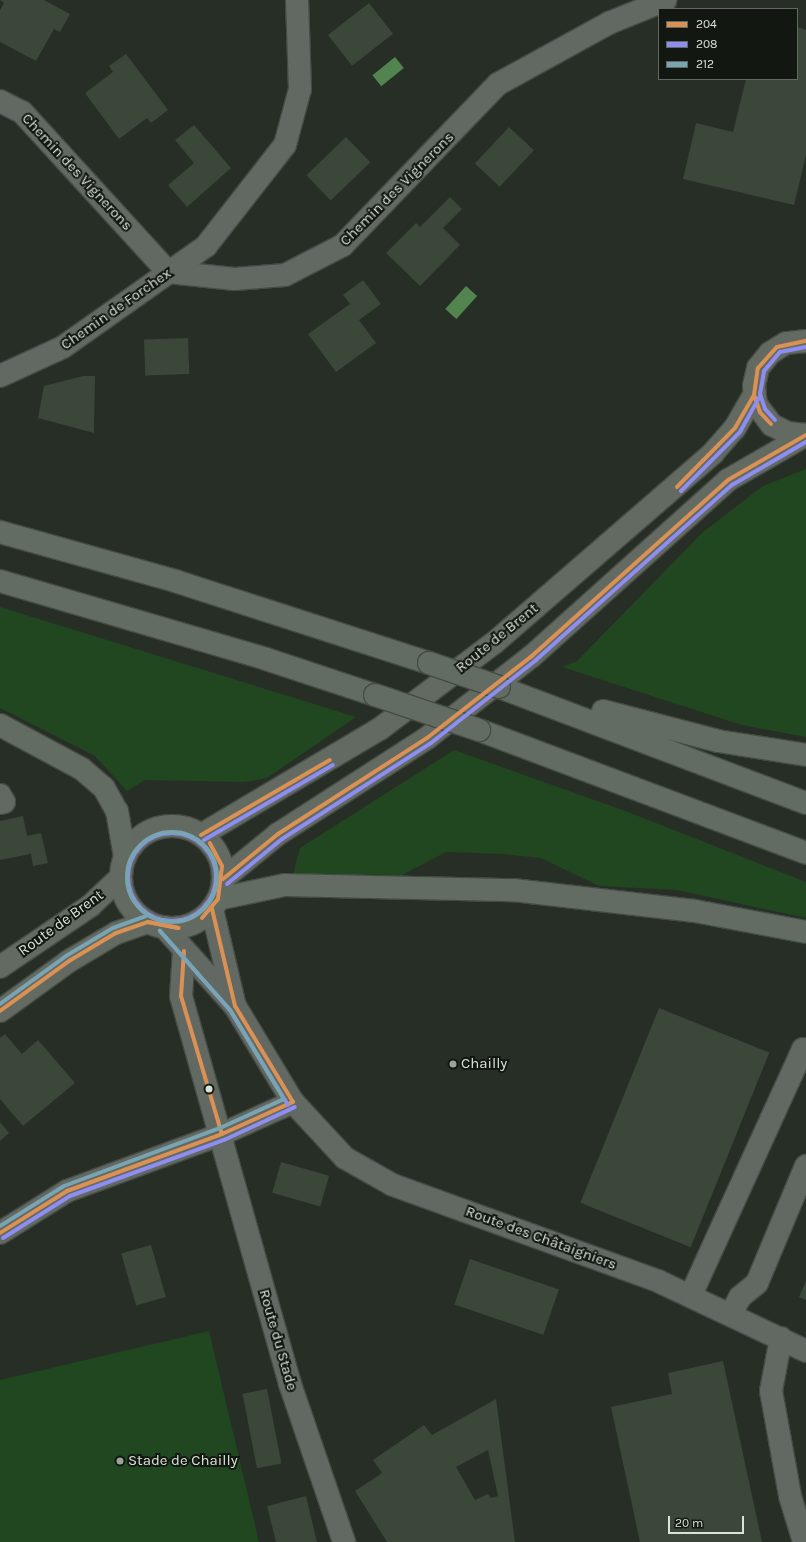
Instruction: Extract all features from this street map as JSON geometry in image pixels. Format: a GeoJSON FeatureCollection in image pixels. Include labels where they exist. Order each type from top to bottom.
{"type":"FeatureCollection","features":[{"type":"Feature","properties":{"kind":"highway"},"geometry":{"type":"LineString","coordinates":[[0,532],[175,582],[524,694],[768,752],[806,754]]}},
{"type":"Feature","properties":{"kind":"highway"},"geometry":{"type":"LineString","coordinates":[[0,581],[266,658],[479,730],[806,853]]}},
{"type":"Feature","properties":{"kind":"highway"},"geometry":{"type":"LineString","coordinates":[[524,694],[806,804]]}},
{"type":"Feature","properties":{"kind":"highway"},"geometry":{"type":"LineString","coordinates":[[0,725],[82,769],[104,788],[117,811],[123,867]]}},
{"type":"Feature","properties":{"kind":"highway"},"geometry":{"type":"LineString","coordinates":[[218,896],[285,885],[513,890],[695,911],[806,932]]}},
{"type":"Feature","properties":{"kind":"main road"},"geometry":{"type":"LineString","coordinates":[[802,337],[777,347],[763,360],[755,376],[754,395],[760,412],[772,425],[788,433],[806,435]]}},
{"type":"Feature","properties":{"kind":"main road","name":"Route de Brent"},"geometry":{"type":"LineString","coordinates":[[200,835],[380,728],[494,643],[713,453],[735,428],[754,395]]}},
{"type":"Feature","properties":{"kind":"main road"},"geometry":{"type":"LineString","coordinates":[[0,1011],[69,961],[116,933],[156,925],[190,924],[278,834],[427,738],[532,656],[728,480],[806,435]]}},
{"type":"Feature","properties":{"kind":"main road"},"geometry":{"type":"LineString","coordinates":[[156,925],[128,903],[123,867],[141,837],[164,826],[189,829],[200,835],[218,854],[218,896]]}},
{"type":"Feature","properties":{"kind":"main road","name":"Route de Brent"},"geometry":{"type":"LineString","coordinates":[[0,967],[90,906],[123,867]]}},
{"type":"Feature","properties":{"kind":"street","name":"Chemin de Forchex"},"geometry":{"type":"LineString","coordinates":[[0,376],[64,347],[206,246],[285,145],[300,89],[297,0]]}},
{"type":"Feature","properties":{"kind":"street","name":"Chemin des Vignerons"},"geometry":{"type":"LineString","coordinates":[[0,101],[22,112],[168,272],[235,279],[285,275],[343,245],[498,84],[609,23],[666,0]]}},
{"type":"Feature","properties":{"kind":"street","name":"Route des Châtaigniers"},"geometry":{"type":"LineString","coordinates":[[218,896],[235,1006]]}},
{"type":"Feature","properties":{"kind":"street","name":"Route des Châtaigniers"},"geometry":{"type":"LineString","coordinates":[[156,925],[184,951],[235,1006],[293,1102],[345,1158],[393,1185],[691,1295],[806,1351]]}},
{"type":"Feature","properties":{"kind":"street","name":"Route du Stade"},"geometry":{"type":"LineString","coordinates":[[184,951],[181,996],[222,1134],[290,1384],[342,1533]]}},
{"type":"Feature","properties":{"kind":"street"},"geometry":{"type":"LineString","coordinates":[[691,1295],[803,1049],[806,1050]]}},
{"type":"Feature","properties":{"kind":"street"},"geometry":{"type":"LineString","coordinates":[[0,1233],[67,1191],[222,1134],[293,1102]]}},
{"type":"Feature","properties":{"kind":"street"},"geometry":{"type":"LineString","coordinates":[[731,1314],[740,1297],[757,1283],[806,1166]]}},
{"type":"Feature","properties":{"kind":"street"},"geometry":{"type":"LineString","coordinates":[[781,1338],[771,1391],[790,1496],[804,1542]]}},
{"type":"Feature","properties":{"kind":"street"},"geometry":{"type":"LineString","coordinates":[[342,1533],[360,1542]]}},
{"type":"Feature","properties":{"kind":"shaded area"},"geometry":{"type":"Polygon","coordinates":[[[395,57],[404,68],[381,86],[372,75],[395,57]]]}},
{"type":"Feature","properties":{"kind":"shaded area"},"geometry":{"type":"Polygon","coordinates":[[[466,286],[477,296],[456,319],[445,309],[466,286]]]}},
{"type":"Feature","properties":{"kind":"shaded area"},"geometry":{"type":"Polygon","coordinates":[[[806,469],[806,737],[742,725],[562,667],[577,661],[703,532],[763,486],[806,469]]]}},
{"type":"Feature","properties":{"kind":"shaded area"},"geometry":{"type":"Polygon","coordinates":[[[0,607],[356,717],[267,778],[244,782],[145,780],[127,791],[95,756],[0,708],[0,607]]]}},
{"type":"Feature","properties":{"kind":"shaded area"},"geometry":{"type":"Polygon","coordinates":[[[454,750],[628,812],[806,882],[806,918],[677,890],[599,886],[541,858],[502,854],[446,852],[402,875],[293,874],[300,848],[454,750]]]}},
{"type":"Feature","properties":{"kind":"shaded area","name":"Stade de Chailly"},"geometry":{"type":"Polygon","coordinates":[[[209,1331],[259,1542],[0,1542],[0,1380],[209,1331]]]}},
{"type":"Feature","properties":{"kind":"building"},"geometry":{"type":"Polygon","coordinates":[[[0,0],[44,0],[70,14],[60,32],[54,29],[36,61],[0,42],[0,10],[4,3],[0,0]]]}},
{"type":"Feature","properties":{"kind":"building"},"geometry":{"type":"Polygon","coordinates":[[[369,3],[393,34],[352,66],[328,35],[369,3]]]}},
{"type":"Feature","properties":{"kind":"building"},"geometry":{"type":"Polygon","coordinates":[[[798,27],[806,30],[806,155],[794,205],[683,179],[696,123],[733,132],[746,80],[798,80],[798,27]]]}},
{"type":"Feature","properties":{"kind":"building"},"geometry":{"type":"Polygon","coordinates":[[[126,54],[168,110],[151,123],[147,118],[119,139],[85,93],[113,72],[109,66],[126,54]]]}},
{"type":"Feature","properties":{"kind":"building"},"geometry":{"type":"Polygon","coordinates":[[[194,125],[231,168],[187,207],[168,185],[194,163],[175,140],[194,125]]]}},
{"type":"Feature","properties":{"kind":"building"},"geometry":{"type":"Polygon","coordinates":[[[509,127],[534,150],[500,187],[475,164],[509,127]]]}},
{"type":"Feature","properties":{"kind":"building"},"geometry":{"type":"Polygon","coordinates":[[[346,137],[370,162],[331,200],[306,175],[346,137]]]}},
{"type":"Feature","properties":{"kind":"building"},"geometry":{"type":"Polygon","coordinates":[[[450,197],[462,209],[443,228],[460,245],[420,286],[386,253],[416,223],[420,227],[450,197]]]}},
{"type":"Feature","properties":{"kind":"building"},"geometry":{"type":"Polygon","coordinates":[[[363,280],[381,304],[359,320],[376,343],[336,372],[308,334],[350,304],[343,295],[363,280]]]}},
{"type":"Feature","properties":{"kind":"building"},"geometry":{"type":"Polygon","coordinates":[[[188,338],[189,374],[145,376],[144,340],[188,338]]]}},
{"type":"Feature","properties":{"kind":"building"},"geometry":{"type":"Polygon","coordinates":[[[83,376],[95,376],[94,433],[38,418],[44,386],[83,376]]]}},
{"type":"Feature","properties":{"kind":"building"},"geometry":{"type":"Polygon","coordinates":[[[23,816],[27,836],[41,833],[48,863],[33,866],[31,854],[0,860],[0,821],[23,816]]]}},
{"type":"Feature","properties":{"kind":"building"},"geometry":{"type":"Polygon","coordinates":[[[659,1008],[769,1053],[691,1247],[580,1203],[659,1008]]]}},
{"type":"Feature","properties":{"kind":"building"},"geometry":{"type":"Polygon","coordinates":[[[5,1034],[22,1054],[38,1040],[75,1083],[23,1126],[0,1099],[0,1038],[5,1034]]]}},
{"type":"Feature","properties":{"kind":"building"},"geometry":{"type":"Polygon","coordinates":[[[0,1122],[9,1133],[0,1141],[0,1122]]]}},
{"type":"Feature","properties":{"kind":"building"},"geometry":{"type":"Polygon","coordinates":[[[281,1162],[329,1176],[320,1207],[272,1193],[281,1162]]]}},
{"type":"Feature","properties":{"kind":"building"},"geometry":{"type":"Polygon","coordinates":[[[151,1245],[166,1297],[136,1305],[121,1254],[151,1245]]]}},
{"type":"Feature","properties":{"kind":"building"},"geometry":{"type":"Polygon","coordinates":[[[470,1259],[559,1290],[543,1335],[454,1304],[470,1259]]]}},
{"type":"Feature","properties":{"kind":"building"},"geometry":{"type":"Polygon","coordinates":[[[806,1281],[806,1300],[799,1297],[806,1281]]]}},
{"type":"Feature","properties":{"kind":"building"},"geometry":{"type":"Polygon","coordinates":[[[723,1361],[762,1542],[640,1542],[611,1407],[672,1394],[668,1373],[723,1361]]]}},
{"type":"Feature","properties":{"kind":"building"},"geometry":{"type":"Polygon","coordinates":[[[267,1389],[282,1464],[257,1468],[242,1394],[267,1389]]]}},
{"type":"Feature","properties":{"kind":"building"},"geometry":{"type":"Polygon","coordinates":[[[496,1399],[515,1542],[387,1542],[355,1491],[382,1473],[373,1460],[424,1425],[432,1435],[496,1399]],[[488,1450],[456,1467],[475,1500],[488,1494],[491,1498],[498,1496],[488,1450]]]}},
{"type":"Feature","properties":{"kind":"building"},"geometry":{"type":"Polygon","coordinates":[[[306,1496],[317,1542],[276,1542],[267,1506],[306,1496]]]}},
{"type":"Feature","properties":{"kind":"transit line","name":"204"},"geometry":{"type":"LineString","coordinates":[[771,424],[760,412],[754,395],[758,368],[777,347],[806,341]]}},
{"type":"Feature","properties":{"kind":"transit line","name":"208"},"geometry":{"type":"LineString","coordinates":[[775,420],[765,409],[760,394],[764,371],[780,352],[806,347]]}},
{"type":"Feature","properties":{"kind":"transit line","name":"204"},"geometry":{"type":"LineString","coordinates":[[677,487],[735,428],[754,395]]}},
{"type":"Feature","properties":{"kind":"transit line","name":"208"},"geometry":{"type":"LineString","coordinates":[[681,491],[740,432],[759,398]]}},
{"type":"Feature","properties":{"kind":"transit line","name":"204"},"geometry":{"type":"LineString","coordinates":[[223,879],[278,834],[427,738],[532,656],[728,480],[806,435]]}},
{"type":"Feature","properties":{"kind":"transit line","name":"208"},"geometry":{"type":"LineString","coordinates":[[227,884],[282,839],[431,743],[536,660],[732,485],[806,442]]}},
{"type":"Feature","properties":{"kind":"transit line","name":"204"},"geometry":{"type":"LineString","coordinates":[[201,835],[330,760]]}},
{"type":"Feature","properties":{"kind":"transit line","name":"208"},"geometry":{"type":"LineString","coordinates":[[204,840],[333,765]]}},
{"type":"Feature","properties":{"kind":"transit line","name":"212"},"geometry":{"type":"LineString","coordinates":[[172,832],[189,836],[204,845],[213,860],[217,877],[213,894],[204,909],[189,918],[172,922],[155,918],[140,909],[131,894],[127,877],[131,860],[140,845],[155,836],[172,832]]}},
{"type":"Feature","properties":{"kind":"transit line","name":"208"},"geometry":{"type":"LineString","coordinates":[[172,833],[189,837],[203,846],[212,860],[216,877],[212,894],[203,908],[189,917],[172,921],[155,917],[141,908],[132,894],[128,877],[132,860],[141,846],[155,837],[172,833]]}},
{"type":"Feature","properties":{"kind":"transit line","name":"204"},"geometry":{"type":"LineString","coordinates":[[202,918],[218,899],[222,866],[210,843]]}},
{"type":"Feature","properties":{"kind":"transit line","name":"204"},"geometry":{"type":"LineString","coordinates":[[0,1233],[67,1191],[222,1134],[293,1102],[235,1006],[212,909]]}},
{"type":"Feature","properties":{"kind":"transit line","name":"212"},"geometry":{"type":"LineString","coordinates":[[0,1004],[66,956],[113,928],[146,916]]}},
{"type":"Feature","properties":{"kind":"transit line","name":"204"},"geometry":{"type":"LineString","coordinates":[[148,922],[178,928]]}},
{"type":"Feature","properties":{"kind":"transit line","name":"204"},"geometry":{"type":"LineString","coordinates":[[148,922],[178,928]]}},
{"type":"Feature","properties":{"kind":"transit line","name":"204"},"geometry":{"type":"LineString","coordinates":[[0,1011],[69,961],[116,933],[148,922]]}},
{"type":"Feature","properties":{"kind":"transit line","name":"208"},"geometry":{"type":"LineString","coordinates":[[160,931],[230,1010],[288,1105]]}},
{"type":"Feature","properties":{"kind":"transit line","name":"212"},"geometry":{"type":"LineString","coordinates":[[0,1226],[64,1186],[220,1128],[284,1099],[230,1010],[160,931]]}},
{"type":"Feature","properties":{"kind":"transit line","name":"204"},"geometry":{"type":"LineString","coordinates":[[184,951],[181,996],[222,1134]]}},
{"type":"Feature","properties":{"kind":"transit line","name":"208"},"geometry":{"type":"LineString","coordinates":[[3,1238],[70,1196],[224,1140],[295,1107]]}},
{"type":"Feature","properties":{"kind":"place","name":"Chailly"},"geometry":{"type":"Point","coordinates":[453,1064]}},
{"type":"Feature","properties":{"kind":"place","name":"Stade de Chailly"},"geometry":{"type":"Point","coordinates":[120,1461]}}]}
